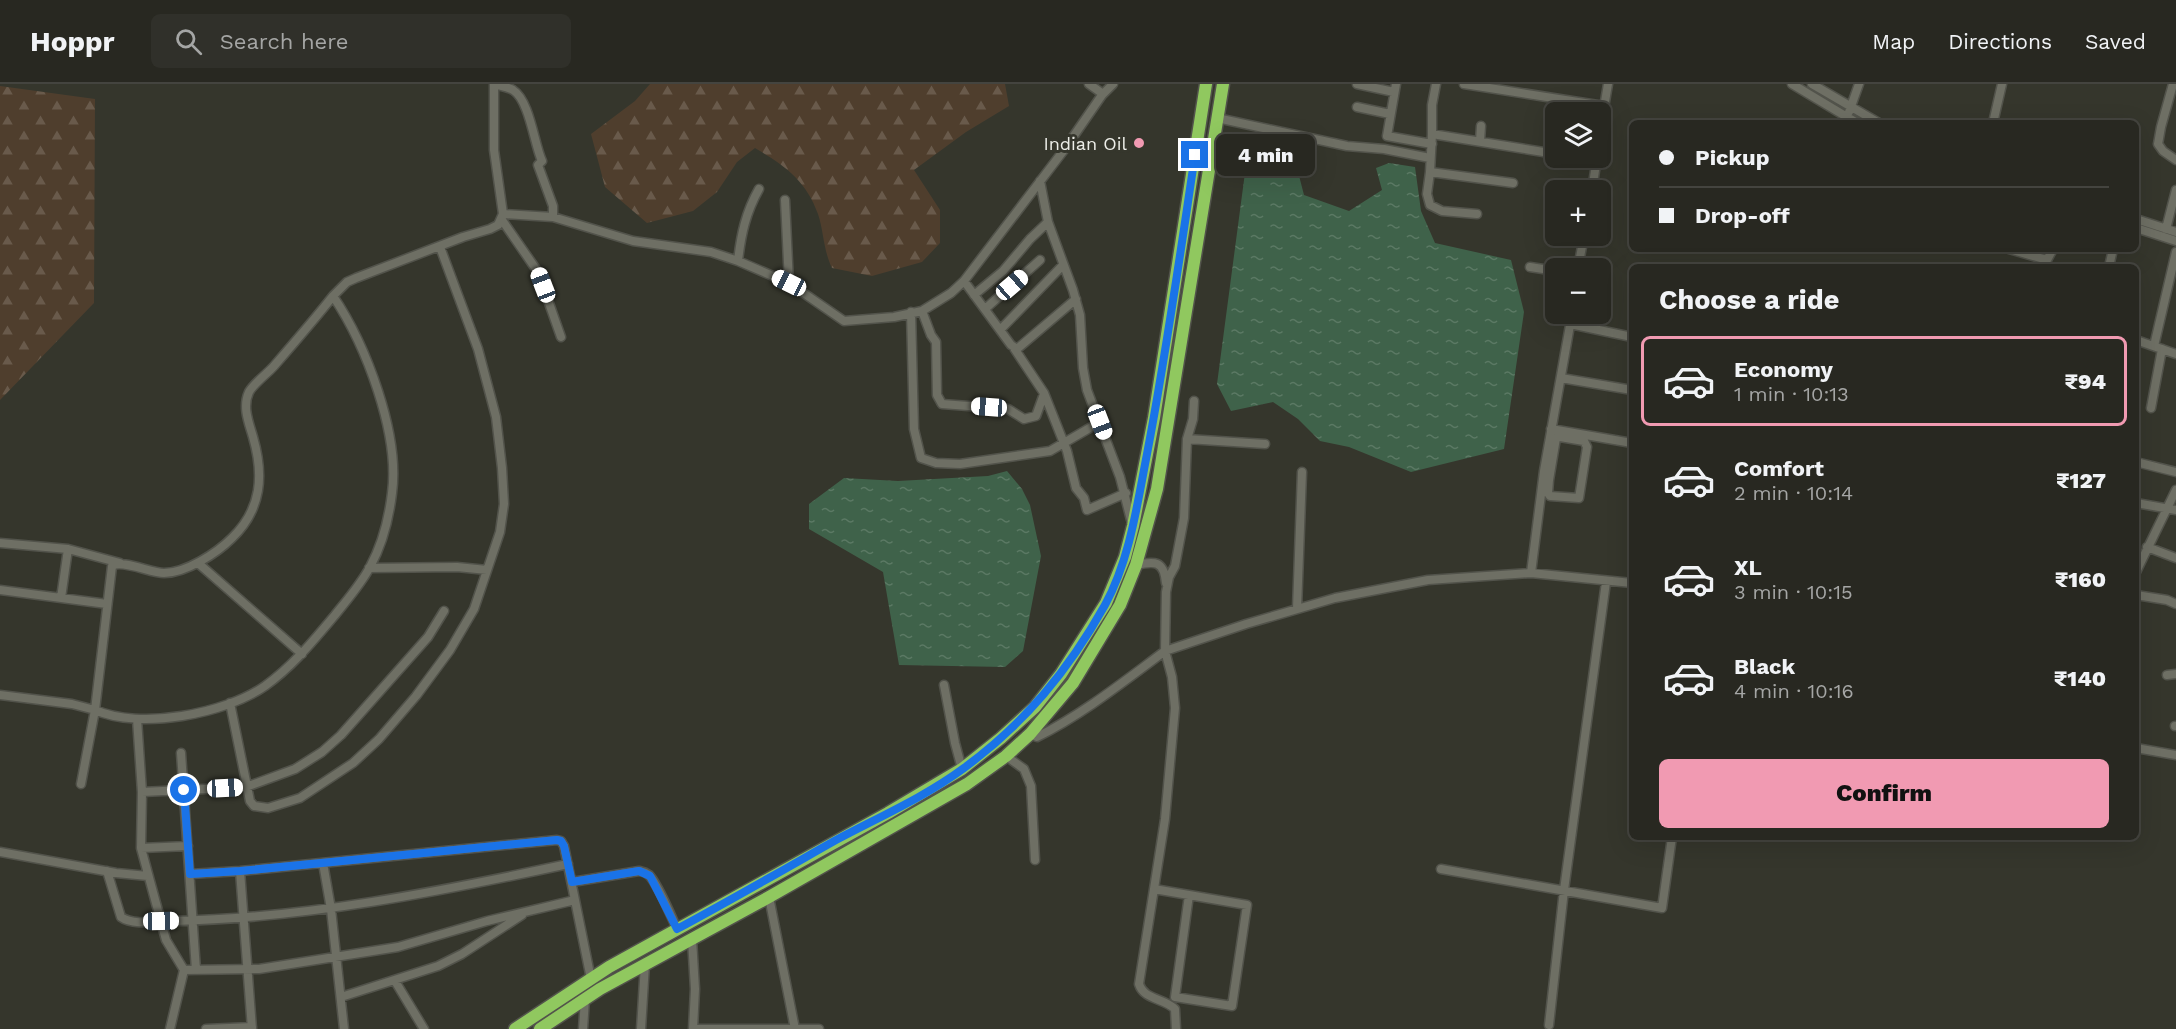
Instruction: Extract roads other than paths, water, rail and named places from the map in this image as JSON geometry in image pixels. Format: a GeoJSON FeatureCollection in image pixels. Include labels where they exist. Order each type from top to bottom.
{"type":"FeatureCollection","features":[{"type":"Feature","properties":{"kind":"highway"},"geometry":{"type":"LineString","coordinates":[[515,1029],[591,979],[888,813],[962,769],[1035,707],[1061,674],[1106,603],[1125,557],[1133,526],[1154,418],[1206,84]]}},
{"type":"Feature","properties":{"kind":"highway"},"geometry":{"type":"LineString","coordinates":[[540,1029],[585,999],[645,964],[769,897],[967,784],[1006,756],[1030,734],[1073,683],[1094,653],[1120,605],[1136,566],[1157,489],[1223,84]]}},
{"type":"Feature","properties":{"kind":"street"},"geometry":{"type":"LineString","coordinates":[[553,217],[553,206],[538,165],[542,161],[537,150],[536,136],[520,97],[508,88],[494,84],[494,150],[502,217],[538,272],[561,337]]}},
{"type":"Feature","properties":{"kind":"street"},"geometry":{"type":"LineString","coordinates":[[1089,84],[1103,94]]}},
{"type":"Feature","properties":{"kind":"street"},"geometry":{"type":"LineString","coordinates":[[0,543],[68,549],[166,573],[198,562],[231,539],[251,516],[257,498],[260,475],[246,408],[249,392],[310,326],[333,296],[347,282],[490,229],[502,217],[553,217],[633,241],[711,252],[789,283],[844,321],[894,317],[922,311],[951,293],[964,281],[1103,94],[1113,84]]}},
{"type":"Feature","properties":{"kind":"street"},"geometry":{"type":"LineString","coordinates":[[1357,84],[1395,88],[1387,136],[1432,144]]}},
{"type":"Feature","properties":{"kind":"street"},"geometry":{"type":"LineString","coordinates":[[1436,84],[1432,105],[1432,144],[1427,194],[1430,205],[1442,211],[1477,214]]}},
{"type":"Feature","properties":{"kind":"street"},"geometry":{"type":"LineString","coordinates":[[1464,84],[1579,102]]}},
{"type":"Feature","properties":{"kind":"street"},"geometry":{"type":"LineString","coordinates":[[1605,102],[1608,84]]}},
{"type":"Feature","properties":{"kind":"street"},"geometry":{"type":"LineString","coordinates":[[1792,84],[1852,120]]}},
{"type":"Feature","properties":{"kind":"street"},"geometry":{"type":"LineString","coordinates":[[1812,84],[1873,120]]}},
{"type":"Feature","properties":{"kind":"street"},"geometry":{"type":"LineString","coordinates":[[1846,117],[1859,84]]}},
{"type":"Feature","properties":{"kind":"street"},"geometry":{"type":"LineString","coordinates":[[1995,120],[2002,84]]}},
{"type":"Feature","properties":{"kind":"street"},"geometry":{"type":"LineString","coordinates":[[2173,84],[2158,144],[2176,160]]}},
{"type":"Feature","properties":{"kind":"street"},"geometry":{"type":"LineString","coordinates":[[1357,107],[1390,114]]}},
{"type":"Feature","properties":{"kind":"street"},"geometry":{"type":"LineString","coordinates":[[1217,118],[1347,146],[1384,149],[1430,158]]}},
{"type":"Feature","properties":{"kind":"street"},"geometry":{"type":"LineString","coordinates":[[1480,141],[1481,126]]}},
{"type":"Feature","properties":{"kind":"street"},"geometry":{"type":"LineString","coordinates":[[1431,134],[1545,152]]}},
{"type":"Feature","properties":{"kind":"street"},"geometry":{"type":"LineString","coordinates":[[1430,172],[1513,183]]}},
{"type":"Feature","properties":{"kind":"street"},"geometry":{"type":"LineString","coordinates":[[1040,181],[1048,222],[1076,299],[1082,328],[1083,368],[1087,390],[1126,494],[1133,526]]}},
{"type":"Feature","properties":{"kind":"street"},"geometry":{"type":"LineString","coordinates":[[738,261],[741,233],[746,215],[759,189]]}},
{"type":"Feature","properties":{"kind":"street"},"geometry":{"type":"LineString","coordinates":[[2166,229],[2176,190]]}},
{"type":"Feature","properties":{"kind":"street"},"geometry":{"type":"LineString","coordinates":[[785,200],[789,283]]}},
{"type":"Feature","properties":{"kind":"street"},"geometry":{"type":"LineString","coordinates":[[2139,220],[2176,232]]}},
{"type":"Feature","properties":{"kind":"street"},"geometry":{"type":"LineString","coordinates":[[974,295],[1004,271],[1030,239],[1048,222]]}},
{"type":"Feature","properties":{"kind":"street"},"geometry":{"type":"LineString","coordinates":[[2139,229],[2176,241]]}},
{"type":"Feature","properties":{"kind":"street"},"geometry":{"type":"LineString","coordinates":[[230,703],[250,801],[254,806],[268,808],[300,798],[353,763],[379,739],[416,696],[450,650],[474,609],[500,532],[504,504],[502,468],[496,417],[478,349],[440,247]]}},
{"type":"Feature","properties":{"kind":"street"},"geometry":{"type":"LineString","coordinates":[[2019,252],[2047,260],[2051,252]]}},
{"type":"Feature","properties":{"kind":"street"},"geometry":{"type":"LineString","coordinates":[[2151,408],[2158,347],[2176,252]]}},
{"type":"Feature","properties":{"kind":"street"},"geometry":{"type":"LineString","coordinates":[[984,309],[1040,260]]}},
{"type":"Feature","properties":{"kind":"street"},"geometry":{"type":"LineString","coordinates":[[1000,330],[1063,265]]}},
{"type":"Feature","properties":{"kind":"street"},"geometry":{"type":"LineString","coordinates":[[1530,267],[1545,269]]}},
{"type":"Feature","properties":{"kind":"street"},"geometry":{"type":"LineString","coordinates":[[964,281],[1044,393],[1067,451],[1076,488],[1084,498],[1087,510],[1126,494]]}},
{"type":"Feature","properties":{"kind":"street"},"geometry":{"type":"LineString","coordinates":[[0,695],[72,704],[107,715],[137,719],[178,718],[230,703],[262,688],[302,654],[369,568],[386,526],[393,491],[392,457],[385,417],[365,354],[349,320],[333,296]]}},
{"type":"Feature","properties":{"kind":"street"},"geometry":{"type":"LineString","coordinates":[[1014,348],[1021,347],[1033,334],[1076,299]]}},
{"type":"Feature","properties":{"kind":"street"},"geometry":{"type":"LineString","coordinates":[[922,311],[936,342],[937,395],[942,404],[1008,409],[1024,419],[1036,416],[1044,393]]}},
{"type":"Feature","properties":{"kind":"street"},"geometry":{"type":"LineString","coordinates":[[911,312],[914,429],[921,458],[936,463],[960,464],[1050,451],[1100,422]]}},
{"type":"Feature","properties":{"kind":"street"},"geometry":{"type":"LineString","coordinates":[[1531,573],[1552,440],[1551,429],[1570,324],[1629,336]]}},
{"type":"Feature","properties":{"kind":"street"},"geometry":{"type":"LineString","coordinates":[[2139,341],[2176,354]]}},
{"type":"Feature","properties":{"kind":"street"},"geometry":{"type":"LineString","coordinates":[[1561,378],[1629,389]]}},
{"type":"Feature","properties":{"kind":"street"},"geometry":{"type":"LineString","coordinates":[[1166,592],[1169,577],[1175,567],[1184,519],[1187,439],[1193,419],[1194,401]]}},
{"type":"Feature","properties":{"kind":"street"},"geometry":{"type":"LineString","coordinates":[[1546,480],[1550,496],[1577,499],[1580,496],[1586,443],[1551,429]]}},
{"type":"Feature","properties":{"kind":"street"},"geometry":{"type":"LineString","coordinates":[[1552,440],[1565,434],[1629,443]]}},
{"type":"Feature","properties":{"kind":"street"},"geometry":{"type":"LineString","coordinates":[[1187,439],[1265,444]]}},
{"type":"Feature","properties":{"kind":"street"},"geometry":{"type":"LineString","coordinates":[[2139,463],[2176,472]]}},
{"type":"Feature","properties":{"kind":"street"},"geometry":{"type":"LineString","coordinates":[[1297,609],[1302,472]]}},
{"type":"Feature","properties":{"kind":"street"},"geometry":{"type":"LineString","coordinates":[[2139,565],[2147,547],[2172,509],[2176,490]]}},
{"type":"Feature","properties":{"kind":"street"},"geometry":{"type":"LineString","coordinates":[[2139,504],[2172,509]]}},
{"type":"Feature","properties":{"kind":"street"},"geometry":{"type":"LineString","coordinates":[[2147,547],[2176,558]]}},
{"type":"Feature","properties":{"kind":"street"},"geometry":{"type":"LineString","coordinates":[[61,598],[68,549]]}},
{"type":"Feature","properties":{"kind":"street"},"geometry":{"type":"LineString","coordinates":[[198,562],[302,654]]}},
{"type":"Feature","properties":{"kind":"street"},"geometry":{"type":"LineString","coordinates":[[1136,566],[1157,562],[1166,577],[1165,651],[1172,677],[1174,708],[1165,819],[1139,984],[1146,995],[1170,1004],[1175,1009],[1176,1029]]}},
{"type":"Feature","properties":{"kind":"street"},"geometry":{"type":"LineString","coordinates":[[81,784],[95,710],[112,566],[120,563]]}},
{"type":"Feature","properties":{"kind":"street"},"geometry":{"type":"LineString","coordinates":[[369,568],[457,567],[487,570]]}},
{"type":"Feature","properties":{"kind":"street"},"geometry":{"type":"LineString","coordinates":[[1030,734],[1036,737],[1055,728],[1165,651],[1335,598],[1428,580],[1531,573],[1629,583]]}},
{"type":"Feature","properties":{"kind":"street"},"geometry":{"type":"LineString","coordinates":[[1550,1025],[1564,890],[1606,582]]}},
{"type":"Feature","properties":{"kind":"street"},"geometry":{"type":"LineString","coordinates":[[0,590],[106,604]]}},
{"type":"Feature","properties":{"kind":"street"},"geometry":{"type":"LineString","coordinates":[[2139,595],[2168,600],[2176,604]]}},
{"type":"Feature","properties":{"kind":"street"},"geometry":{"type":"LineString","coordinates":[[142,792],[246,787],[295,769],[322,752],[341,735],[428,637],[444,612]]}},
{"type":"Feature","properties":{"kind":"street"},"geometry":{"type":"LineString","coordinates":[[944,685],[962,769]]}},
{"type":"Feature","properties":{"kind":"street"},"geometry":{"type":"LineString","coordinates":[[137,719],[142,792],[141,848],[166,940],[184,970],[170,1029]]}},
{"type":"Feature","properties":{"kind":"street"},"geometry":{"type":"LineString","coordinates":[[2139,749],[2176,755]]}},
{"type":"Feature","properties":{"kind":"street"},"geometry":{"type":"LineString","coordinates":[[181,753],[196,970]]}},
{"type":"Feature","properties":{"kind":"street"},"geometry":{"type":"LineString","coordinates":[[1006,756],[1024,769],[1028,776],[1035,860]]}},
{"type":"Feature","properties":{"kind":"street"},"geometry":{"type":"LineString","coordinates":[[1441,869],[1662,908],[1672,840]]}},
{"type":"Feature","properties":{"kind":"street"},"geometry":{"type":"LineString","coordinates":[[190,874],[561,841],[572,882],[591,979]]}},
{"type":"Feature","properties":{"kind":"street"},"geometry":{"type":"LineString","coordinates":[[141,848],[188,846]]}},
{"type":"Feature","properties":{"kind":"street"},"geometry":{"type":"LineString","coordinates":[[0,852],[148,876]]}},
{"type":"Feature","properties":{"kind":"street"},"geometry":{"type":"LineString","coordinates":[[323,862],[331,909],[344,1029]]}},
{"type":"Feature","properties":{"kind":"street"},"geometry":{"type":"LineString","coordinates":[[107,871],[121,917],[126,921],[161,921],[244,917],[331,909],[415,895],[568,864]]}},
{"type":"Feature","properties":{"kind":"street"},"geometry":{"type":"LineString","coordinates":[[206,1029],[252,1028],[240,871]]}},
{"type":"Feature","properties":{"kind":"street"},"geometry":{"type":"LineString","coordinates":[[572,882],[639,871],[645,872],[655,885],[677,929]]}},
{"type":"Feature","properties":{"kind":"street"},"geometry":{"type":"LineString","coordinates":[[1154,890],[1189,895],[1247,904],[1232,1006],[1175,997],[1189,895]]}},
{"type":"Feature","properties":{"kind":"street"},"geometry":{"type":"LineString","coordinates":[[769,897],[795,1029]]}},
{"type":"Feature","properties":{"kind":"street"},"geometry":{"type":"LineString","coordinates":[[184,970],[248,969],[398,947],[487,921],[575,900]]}},
{"type":"Feature","properties":{"kind":"street"},"geometry":{"type":"LineString","coordinates":[[341,997],[395,981],[452,960],[530,911]]}},
{"type":"Feature","properties":{"kind":"street"},"geometry":{"type":"LineString","coordinates":[[692,939],[695,988],[693,1029],[819,1029]]}},
{"type":"Feature","properties":{"kind":"street"},"geometry":{"type":"LineString","coordinates":[[641,1029],[645,964]]}},
{"type":"Feature","properties":{"kind":"street"},"geometry":{"type":"LineString","coordinates":[[395,981],[424,1029]]}},
{"type":"Feature","properties":{"kind":"street"},"geometry":{"type":"LineString","coordinates":[[583,1029],[585,999]]}},
{"type":"Feature","properties":{"kind":"water"},"geometry":{"type":"Polygon","coordinates":[[[1248,150],[1296,164],[1304,195],[1349,211],[1382,190],[1376,168],[1389,163],[1415,167],[1421,211],[1435,243],[1511,260],[1524,312],[1504,449],[1411,472],[1349,447],[1320,441],[1298,419],[1273,402],[1231,411],[1217,384],[1248,150]]]}},
{"type":"Feature","properties":{"kind":"water"},"geometry":{"type":"Polygon","coordinates":[[[1007,471],[1022,489],[1030,505],[1041,556],[1023,651],[1005,667],[899,665],[883,572],[809,529],[809,504],[844,478],[898,481],[988,476],[1007,471]]]}},
{"type":"Feature","properties":{"kind":"place","name":"Indian Oil"},"geometry":{"type":"Point","coordinates":[1139,143]}}]}
